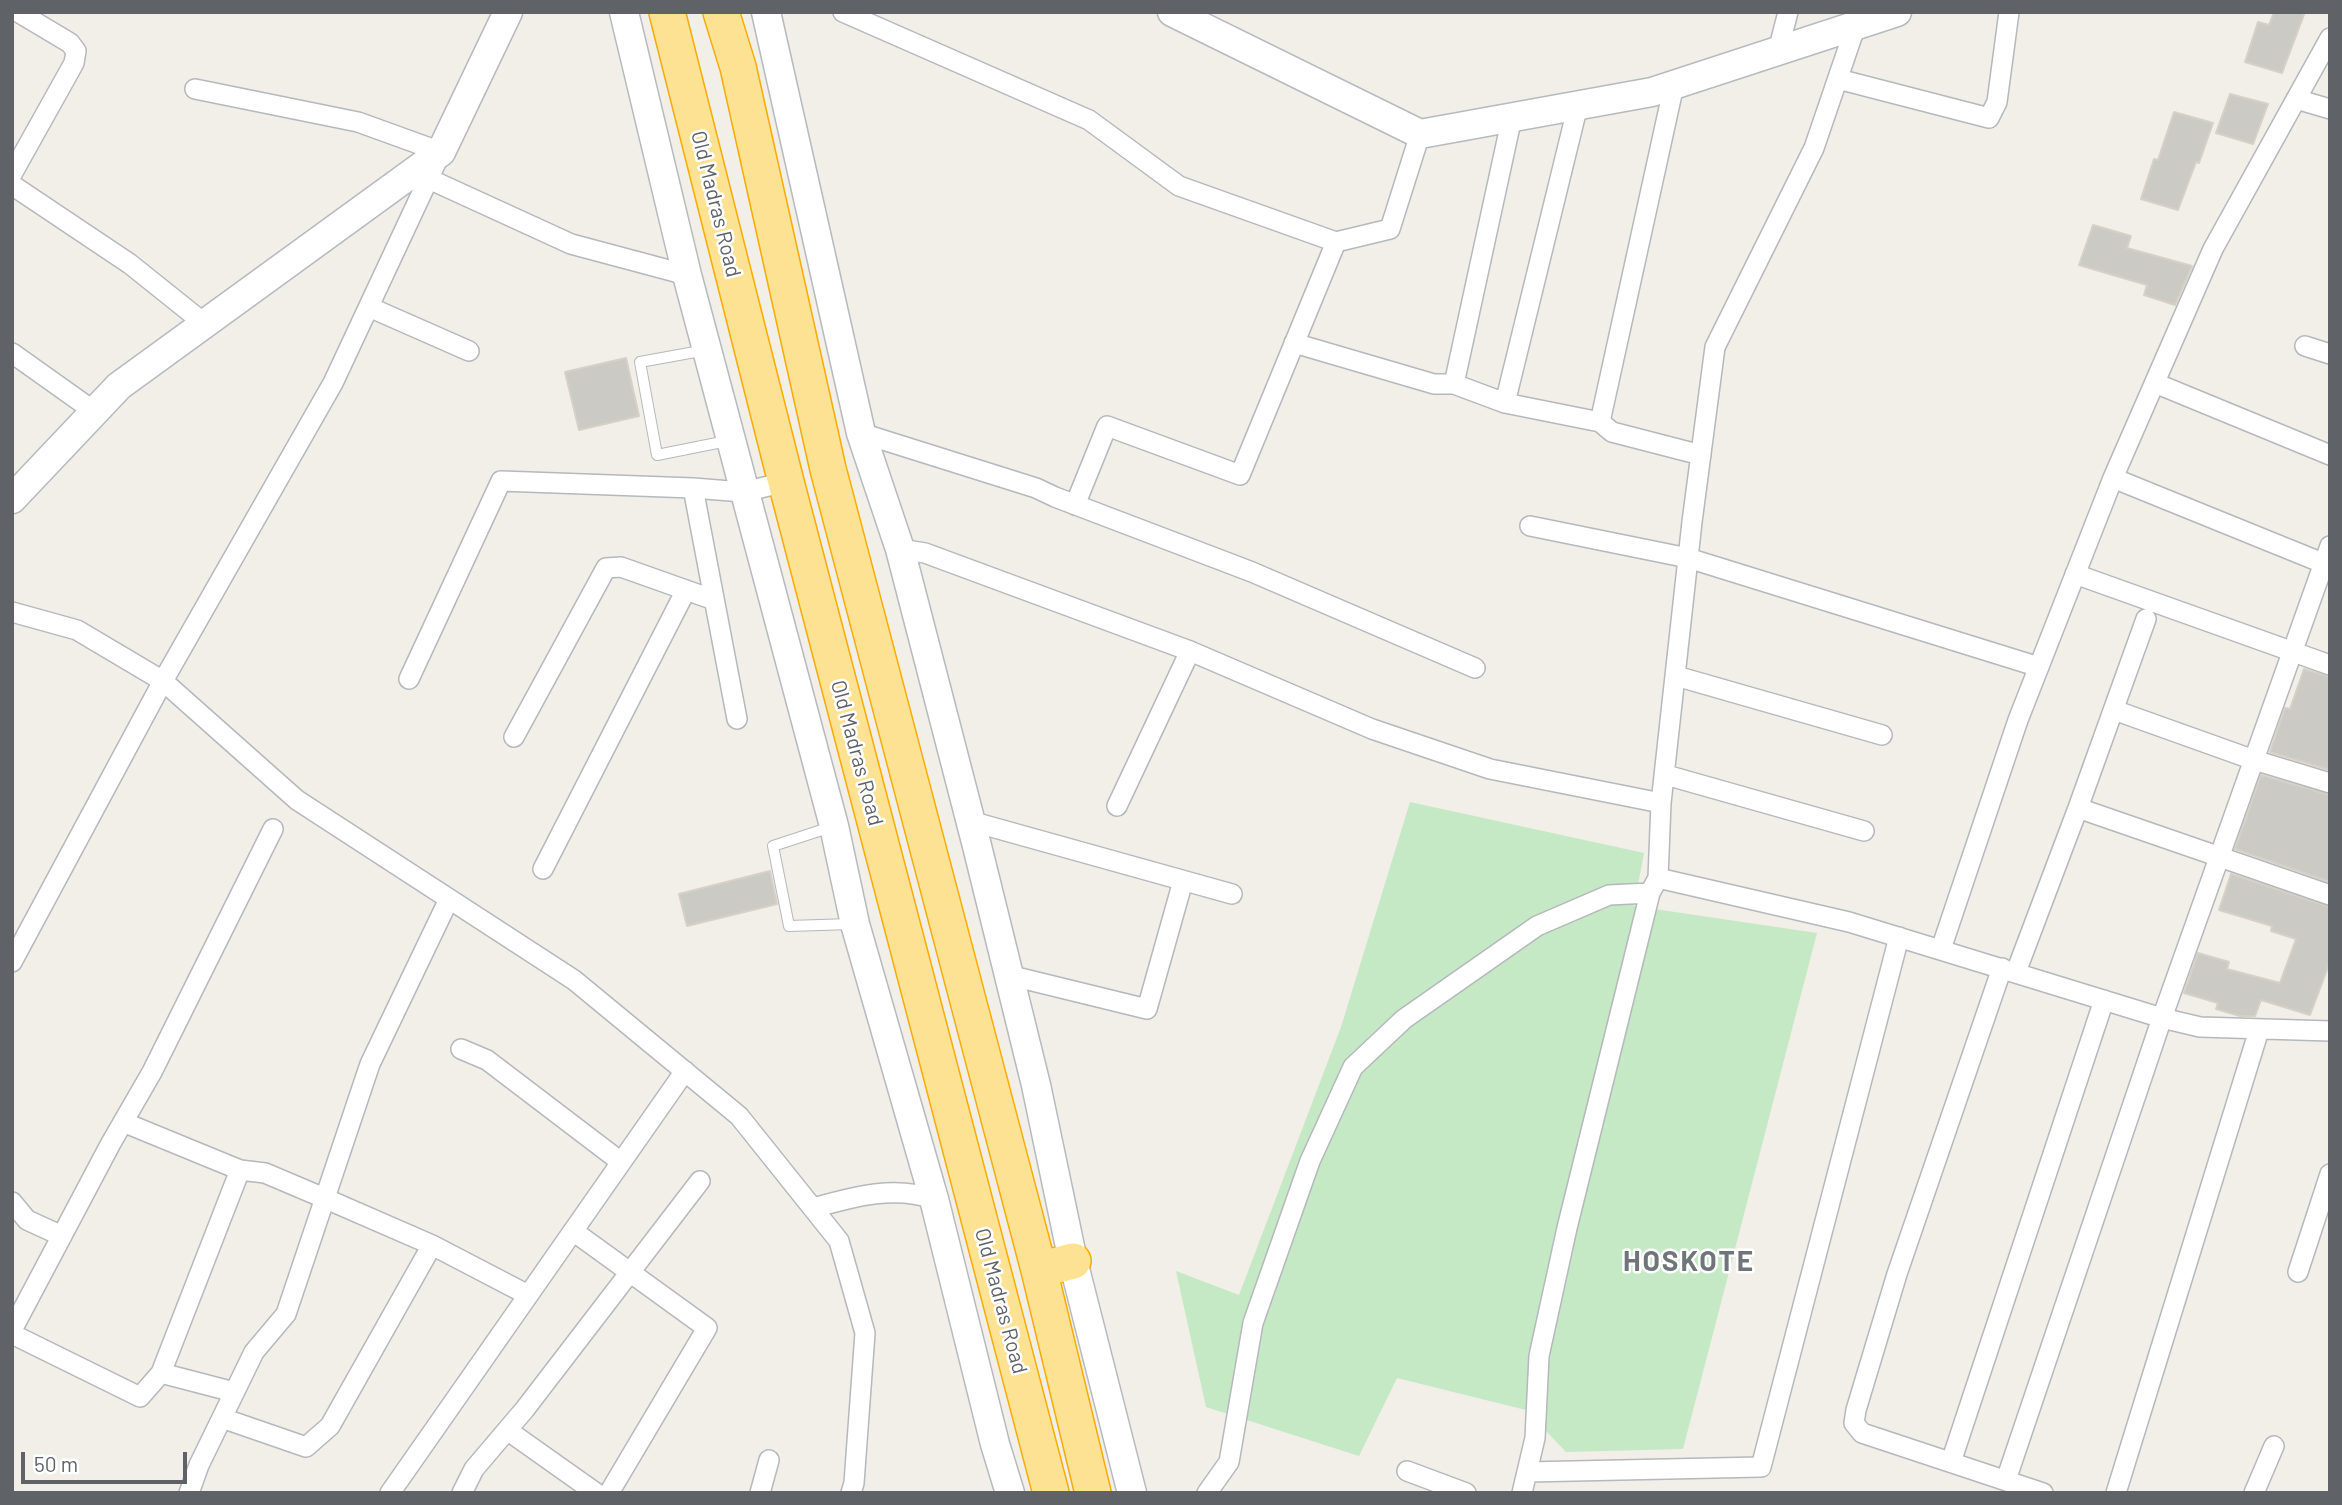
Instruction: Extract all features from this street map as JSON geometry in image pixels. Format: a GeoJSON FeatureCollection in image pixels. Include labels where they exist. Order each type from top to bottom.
{"type":"FeatureCollection","features":[{"type":"Feature","properties":{"kind":"highway","name":"Old Madras Road"},"geometry":{"type":"LineString","coordinates":[[667,12],[786,481],[1051,1493]]}},
{"type":"Feature","properties":{"kind":"highway","name":"Old Madras Road"},"geometry":{"type":"LineString","coordinates":[[721,12],[741,80],[828,469],[1039,1270],[1093,1493]]}},
{"type":"Feature","properties":{"kind":"highway"},"geometry":{"type":"LineString","coordinates":[[1039,1270],[1073,1261]]}},
{"type":"Feature","properties":{"kind":"street"},"geometry":{"type":"LineString","coordinates":[[12,174],[74,63],[76,51],[70,43],[18,12]]}},
{"type":"Feature","properties":{"kind":"street"},"geometry":{"type":"LineString","coordinates":[[12,962],[163,681],[333,383],[508,12]]}},
{"type":"Feature","properties":{"kind":"street"},"geometry":{"type":"LineString","coordinates":[[624,12],[687,275],[834,827],[855,924],[934,1199],[995,1444],[1010,1493]]}},
{"type":"Feature","properties":{"kind":"street"},"geometry":{"type":"LineString","coordinates":[[766,12],[861,432],[900,549],[971,821],[1036,1085],[1073,1261],[1132,1493]]}},
{"type":"Feature","properties":{"kind":"street"},"geometry":{"type":"LineString","coordinates":[[843,12],[1089,120],[1178,186],[1336,242],[1391,229],[1420,134]]}},
{"type":"Feature","properties":{"kind":"street"},"geometry":{"type":"LineString","coordinates":[[1172,12],[1420,134],[1652,92],[1897,12]]}},
{"type":"Feature","properties":{"kind":"street"},"geometry":{"type":"LineString","coordinates":[[1778,51],[1788,12]]}},
{"type":"Feature","properties":{"kind":"street"},"geometry":{"type":"LineString","coordinates":[[1838,79],[1989,118],[1997,102],[2009,12]]}},
{"type":"Feature","properties":{"kind":"street"},"geometry":{"type":"LineString","coordinates":[[1522,1493],[1535,1438],[1539,1356],[1567,1228],[1654,886],[1688,558],[1715,347],[1814,148],[1856,25]]}},
{"type":"Feature","properties":{"kind":"street"},"geometry":{"type":"LineString","coordinates":[[1941,950],[2014,733],[2113,478],[2213,249],[2330,38]]}},
{"type":"Feature","properties":{"kind":"street"},"geometry":{"type":"LineString","coordinates":[[1600,422],[1674,85]]}},
{"type":"Feature","properties":{"kind":"street"},"geometry":{"type":"LineString","coordinates":[[195,89],[358,122],[440,152]]}},
{"type":"Feature","properties":{"kind":"street"},"geometry":{"type":"LineString","coordinates":[[2296,99],[2330,109]]}},
{"type":"Feature","properties":{"kind":"street"},"geometry":{"type":"LineString","coordinates":[[1505,402],[1578,105]]}},
{"type":"Feature","properties":{"kind":"street"},"geometry":{"type":"LineString","coordinates":[[1454,384],[1513,117]]}},
{"type":"Feature","properties":{"kind":"street"},"geometry":{"type":"LineString","coordinates":[[12,499],[119,386],[440,152]]}},
{"type":"Feature","properties":{"kind":"street"},"geometry":{"type":"LineString","coordinates":[[429,179],[571,244],[687,275]]}},
{"type":"Feature","properties":{"kind":"street"},"geometry":{"type":"LineString","coordinates":[[12,185],[130,264],[205,324]]}},
{"type":"Feature","properties":{"kind":"street"},"geometry":{"type":"LineString","coordinates":[[1075,505],[1107,426],[1240,475],[1336,242]]}},
{"type":"Feature","properties":{"kind":"street"},"geometry":{"type":"LineString","coordinates":[[369,307],[469,351]]}},
{"type":"Feature","properties":{"kind":"street"},"geometry":{"type":"LineString","coordinates":[[1294,343],[1434,384],[1454,384],[1505,402],[1600,422],[1612,432],[1701,455]]}},
{"type":"Feature","properties":{"kind":"street"},"geometry":{"type":"LineString","coordinates":[[2305,346],[2330,354]]}},
{"type":"Feature","properties":{"kind":"street"},"geometry":{"type":"LineString","coordinates":[[12,353],[95,412]]}},
{"type":"Feature","properties":{"kind":"street"},"geometry":{"type":"LineString","coordinates":[[2155,383],[2330,455]]}},
{"type":"Feature","properties":{"kind":"street"},"geometry":{"type":"LineString","coordinates":[[861,432],[1036,488],[1252,572],[1475,668]]}},
{"type":"Feature","properties":{"kind":"street"},"geometry":{"type":"LineString","coordinates":[[2006,1480],[2162,1018],[2328,558],[2113,478]]}},
{"type":"Feature","properties":{"kind":"street"},"geometry":{"type":"LineString","coordinates":[[409,679],[501,481],[743,492],[786,481]]}},
{"type":"Feature","properties":{"kind":"street"},"geometry":{"type":"LineString","coordinates":[[693,488],[737,719]]}},
{"type":"Feature","properties":{"kind":"street"},"geometry":{"type":"LineString","coordinates":[[1531,526],[1688,558],[2039,667]]}},
{"type":"Feature","properties":{"kind":"street"},"geometry":{"type":"LineString","coordinates":[[900,549],[925,552],[1190,651],[1372,729],[1490,769],[1661,803]]}},
{"type":"Feature","properties":{"kind":"street"},"geometry":{"type":"LineString","coordinates":[[514,737],[606,568],[621,567],[714,600]]}},
{"type":"Feature","properties":{"kind":"street"},"geometry":{"type":"LineString","coordinates":[[2075,574],[2330,664]]}},
{"type":"Feature","properties":{"kind":"street"},"geometry":{"type":"LineString","coordinates":[[543,869],[686,590]]}},
{"type":"Feature","properties":{"kind":"street"},"geometry":{"type":"LineString","coordinates":[[12,612],[77,630],[163,681],[297,800],[574,980],[739,1116],[839,1241],[865,1333],[854,1483],[850,1493]]}},
{"type":"Feature","properties":{"kind":"street"},"geometry":{"type":"LineString","coordinates":[[2036,1491],[1862,1433],[1854,1423],[1897,1274],[2009,970],[2078,808],[2146,619]]}},
{"type":"Feature","properties":{"kind":"street"},"geometry":{"type":"LineString","coordinates":[[1117,806],[1190,651]]}},
{"type":"Feature","properties":{"kind":"street"},"geometry":{"type":"LineString","coordinates":[[1676,676],[1882,734]]}},
{"type":"Feature","properties":{"kind":"street"},"geometry":{"type":"LineString","coordinates":[[2114,710],[2254,760],[2330,783]]}},
{"type":"Feature","properties":{"kind":"street"},"geometry":{"type":"LineString","coordinates":[[1666,775],[1864,831]]}},
{"type":"Feature","properties":{"kind":"street"},"geometry":{"type":"LineString","coordinates":[[2078,808],[2330,895]]}},
{"type":"Feature","properties":{"kind":"street"},"geometry":{"type":"LineString","coordinates":[[971,821],[1232,894]]}},
{"type":"Feature","properties":{"kind":"street"},"geometry":{"type":"LineString","coordinates":[[240,1170],[161,1373],[140,1397],[12,1332],[152,1072],[273,829]]}},
{"type":"Feature","properties":{"kind":"street"},"geometry":{"type":"LineString","coordinates":[[1008,975],[1147,1009],[1183,881]]}},
{"type":"Feature","properties":{"kind":"street"},"geometry":{"type":"LineString","coordinates":[[1207,1493],[1229,1462],[1253,1322],[1310,1161],[1353,1067],[1404,1019],[1537,926],[1609,895],[1654,886],[1849,922],[2162,1018],[2200,1027],[2330,1031]]}},
{"type":"Feature","properties":{"kind":"street"},"geometry":{"type":"LineString","coordinates":[[189,1493],[199,1465],[254,1352],[286,1314],[370,1064],[449,899]]}},
{"type":"Feature","properties":{"kind":"street"},"geometry":{"type":"LineString","coordinates":[[1527,1472],[1761,1467],[1899,937]]}},
{"type":"Feature","properties":{"kind":"street"},"geometry":{"type":"LineString","coordinates":[[1951,1462],[2104,1000]]}},
{"type":"Feature","properties":{"kind":"street"},"geometry":{"type":"LineString","coordinates":[[2116,1493],[2259,1030]]}},
{"type":"Feature","properties":{"kind":"street"},"geometry":{"type":"LineString","coordinates":[[461,1049],[487,1060],[621,1162]]}},
{"type":"Feature","properties":{"kind":"street"},"geometry":{"type":"LineString","coordinates":[[390,1493],[685,1071]]}},
{"type":"Feature","properties":{"kind":"street"},"geometry":{"type":"LineString","coordinates":[[123,1122],[240,1170],[265,1173],[324,1198],[432,1245],[528,1295]]}},
{"type":"Feature","properties":{"kind":"street"},"geometry":{"type":"LineString","coordinates":[[2298,1272],[2322,1226],[2330,1174]]}},
{"type":"Feature","properties":{"kind":"street"},"geometry":{"type":"LineString","coordinates":[[462,1493],[474,1469],[701,1181]]}},
{"type":"Feature","properties":{"kind":"street"},"geometry":{"type":"LineString","coordinates":[[813,1208],[869,1194],[902,1191],[934,1199]]}},
{"type":"Feature","properties":{"kind":"street"},"geometry":{"type":"LineString","coordinates":[[12,1202],[27,1220],[62,1236]]}},
{"type":"Feature","properties":{"kind":"street"},"geometry":{"type":"LineString","coordinates":[[573,1231],[707,1328],[609,1493]]}},
{"type":"Feature","properties":{"kind":"street"},"geometry":{"type":"LineString","coordinates":[[222,1418],[306,1447],[330,1426],[432,1245]]}},
{"type":"Feature","properties":{"kind":"street"},"geometry":{"type":"LineString","coordinates":[[161,1373],[233,1392]]}},
{"type":"Feature","properties":{"kind":"street"},"geometry":{"type":"LineString","coordinates":[[507,1430],[596,1493]]}},
{"type":"Feature","properties":{"kind":"street"},"geometry":{"type":"LineString","coordinates":[[2254,1493],[2274,1446]]}},
{"type":"Feature","properties":{"kind":"street"},"geometry":{"type":"LineString","coordinates":[[760,1493],[769,1460]]}},
{"type":"Feature","properties":{"kind":"street"},"geometry":{"type":"LineString","coordinates":[[1406,1471],[1466,1493]]}},
{"type":"Feature","properties":{"kind":"lane"},"geometry":{"type":"LineString","coordinates":[[708,350],[640,362],[657,455],[731,441]]}},
{"type":"Feature","properties":{"kind":"lane"},"geometry":{"type":"LineString","coordinates":[[834,827],[773,846],[789,926],[855,924]]}},
{"type":"Feature","properties":{"kind":"green space"},"geometry":{"type":"Polygon","coordinates":[[[1410,802],[1644,853],[1634,906],[1817,933],[1683,1449],[1566,1452],[1526,1410],[1397,1378],[1359,1456],[1206,1407],[1176,1271],[1239,1295],[1341,1027],[1410,802]]]}},
{"type":"Feature","properties":{"kind":"building"},"geometry":{"type":"Polygon","coordinates":[[[2274,12],[2305,12],[2282,73],[2245,62],[2258,22],[2269,25],[2274,12]]]}},
{"type":"Feature","properties":{"kind":"building"},"geometry":{"type":"Polygon","coordinates":[[[2230,94],[2268,104],[2253,144],[2216,133],[2230,94]]]}},
{"type":"Feature","properties":{"kind":"building"},"geometry":{"type":"Polygon","coordinates":[[[2174,112],[2213,123],[2178,210],[2141,199],[2174,112]]]}},
{"type":"Feature","properties":{"kind":"building"},"geometry":{"type":"Polygon","coordinates":[[[2093,225],[2131,236],[2127,248],[2192,266],[2175,305],[2144,295],[2147,285],[2079,265],[2093,225]]]}},
{"type":"Feature","properties":{"kind":"building"},"geometry":{"type":"Polygon","coordinates":[[[626,358],[639,416],[579,430],[565,372],[626,358]]]}},
{"type":"Feature","properties":{"kind":"building"},"geometry":{"type":"Polygon","coordinates":[[[2304,669],[2330,677],[2330,770],[2270,752],[2285,708],[2290,709],[2304,669]]]}},
{"type":"Feature","properties":{"kind":"building"},"geometry":{"type":"Polygon","coordinates":[[[2261,775],[2330,795],[2330,882],[2235,849],[2261,775]]]}},
{"type":"Feature","properties":{"kind":"building"},"geometry":{"type":"Polygon","coordinates":[[[770,871],[777,904],[687,926],[679,894],[770,871]]]}},
{"type":"Feature","properties":{"kind":"building"},"geometry":{"type":"Polygon","coordinates":[[[2231,874],[2330,907],[2330,962],[2310,1015],[2261,1000],[2255,1016],[2240,1016],[2216,1009],[2218,1003],[2184,993],[2198,953],[2229,962],[2227,969],[2280,983],[2296,939],[2271,931],[2272,926],[2219,910],[2231,874]]]}},
{"type":"Feature","properties":{"kind":"district","name":"HOSKOTE"},"geometry":{"type":"Point","coordinates":[1689,1262]}}]}
